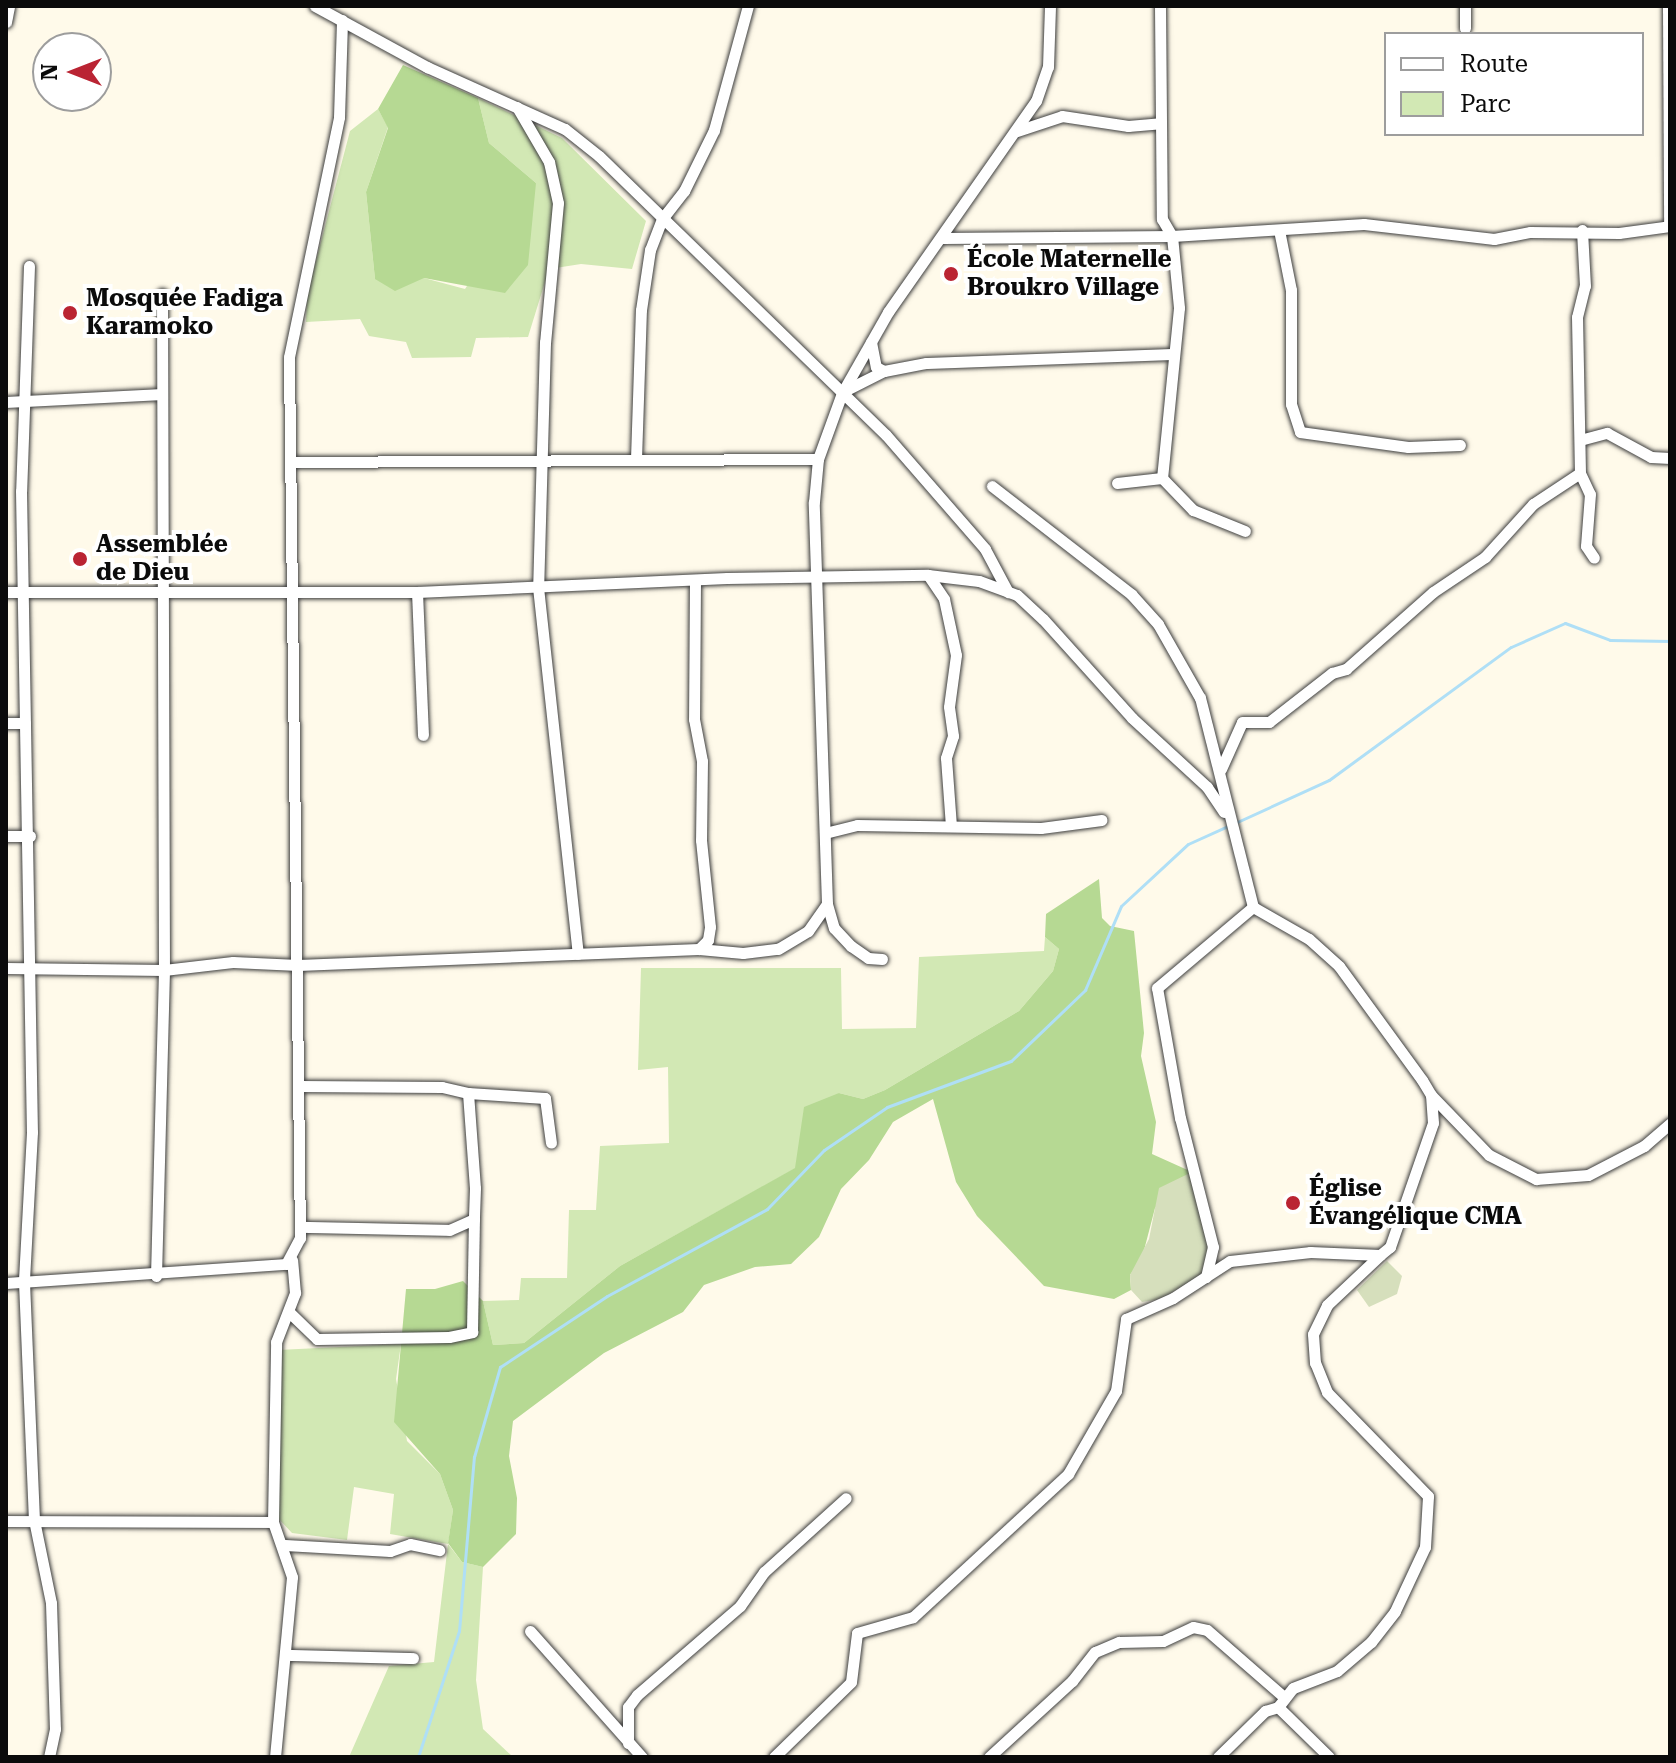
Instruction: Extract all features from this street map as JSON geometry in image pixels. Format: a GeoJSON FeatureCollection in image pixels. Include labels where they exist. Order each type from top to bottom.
{"type":"FeatureCollection","features":[{"type":"Feature","properties":{"kind":"street"},"geometry":{"type":"LineString","coordinates":[[6,22],[9,6]]}},
{"type":"Feature","properties":{"kind":"street"},"geometry":{"type":"LineString","coordinates":[[315,6],[427,67],[565,129],[886,435],[985,549],[1008,592]]}},
{"type":"Feature","properties":{"kind":"street"},"geometry":{"type":"LineString","coordinates":[[636,459],[644,279],[662,219],[684,191],[714,130],[748,6]]}},
{"type":"Feature","properties":{"kind":"street"},"geometry":{"type":"LineString","coordinates":[[882,959],[868,958],[851,946],[834,928],[827,904],[819,577],[814,502],[818,459],[842,393],[871,342],[1036,101],[1048,67],[1050,6]]}},
{"type":"Feature","properties":{"kind":"street"},"geometry":{"type":"LineString","coordinates":[[1160,6],[1162,219],[1172,236],[1179,308],[1162,478],[1193,510],[1245,531]]}},
{"type":"Feature","properties":{"kind":"street"},"geometry":{"type":"LineString","coordinates":[[1465,6],[1465,28]]}},
{"type":"Feature","properties":{"kind":"street"},"geometry":{"type":"LineString","coordinates":[[943,238],[1172,236],[1364,224],[1494,239],[1514,233],[1582,230],[1619,233],[1669,226],[1668,6]]}},
{"type":"Feature","properties":{"kind":"street"},"geometry":{"type":"LineString","coordinates":[[275,1757],[288,1655],[292,1577],[285,1545],[273,1522],[276,1342],[295,1293],[292,1260],[303,1227],[289,357],[339,117],[342,20]]}},
{"type":"Feature","properties":{"kind":"street"},"geometry":{"type":"LineString","coordinates":[[516,106],[549,162],[558,203],[555,273],[545,342],[538,587],[578,954]]}},
{"type":"Feature","properties":{"kind":"street"},"geometry":{"type":"LineString","coordinates":[[1017,131],[1062,116],[1128,126],[1160,123]]}},
{"type":"Feature","properties":{"kind":"street"},"geometry":{"type":"LineString","coordinates":[[1279,230],[1291,290],[1295,425],[1311,436],[1363,443],[1460,445]]}},
{"type":"Feature","properties":{"kind":"street"},"geometry":{"type":"LineString","coordinates":[[1582,230],[1585,286],[1577,317],[1580,473],[1590,494],[1586,546],[1594,558]]}},
{"type":"Feature","properties":{"kind":"street"},"geometry":{"type":"LineString","coordinates":[[29,266],[21,402],[25,723],[30,836],[32,1132],[24,1282],[34,1520],[51,1603],[55,1729],[49,1757]]}},
{"type":"Feature","properties":{"kind":"street"},"geometry":{"type":"LineString","coordinates":[[156,1276],[164,970],[162,294]]}},
{"type":"Feature","properties":{"kind":"street"},"geometry":{"type":"LineString","coordinates":[[871,342],[876,367],[884,371]]}},
{"type":"Feature","properties":{"kind":"street"},"geometry":{"type":"LineString","coordinates":[[842,393],[884,371],[972,358],[1173,354]]}},
{"type":"Feature","properties":{"kind":"street"},"geometry":{"type":"LineString","coordinates":[[6,402],[162,394]]}},
{"type":"Feature","properties":{"kind":"street"},"geometry":{"type":"LineString","coordinates":[[1580,440],[1595,432],[1607,433],[1651,457],[1670,458]]}},
{"type":"Feature","properties":{"kind":"street"},"geometry":{"type":"LineString","coordinates":[[291,462],[818,459]]}},
{"type":"Feature","properties":{"kind":"street"},"geometry":{"type":"LineString","coordinates":[[1207,787],[1220,771],[1242,722],[1269,722],[1332,673],[1346,669],[1433,592],[1485,557],[1533,504],[1580,473]]}},
{"type":"Feature","properties":{"kind":"street"},"geometry":{"type":"LineString","coordinates":[[1117,483],[1162,478]]}},
{"type":"Feature","properties":{"kind":"street"},"geometry":{"type":"LineString","coordinates":[[992,486],[1131,594],[1158,624],[1200,698],[1220,771],[1227,817],[1253,907],[1331,957],[1431,1095],[1489,1155],[1536,1179],[1588,1175],[1644,1146],[1670,1123]]}},
{"type":"Feature","properties":{"kind":"street"},"geometry":{"type":"LineString","coordinates":[[928,575],[944,599],[956,655],[949,707],[953,736],[946,758],[951,826]]}},
{"type":"Feature","properties":{"kind":"street"},"geometry":{"type":"LineString","coordinates":[[6,592],[417,592],[928,575],[979,581],[1008,592],[1043,619],[1132,718],[1207,787],[1227,817]]}},
{"type":"Feature","properties":{"kind":"street"},"geometry":{"type":"LineString","coordinates":[[695,581],[694,719],[702,761],[701,840],[710,927],[708,940],[699,949]]}},
{"type":"Feature","properties":{"kind":"street"},"geometry":{"type":"LineString","coordinates":[[417,592],[423,735]]}},
{"type":"Feature","properties":{"kind":"street"},"geometry":{"type":"LineString","coordinates":[[6,723],[25,723]]}},
{"type":"Feature","properties":{"kind":"street"},"geometry":{"type":"LineString","coordinates":[[825,833],[857,825],[1041,828],[1101,820]]}},
{"type":"Feature","properties":{"kind":"street"},"geometry":{"type":"LineString","coordinates":[[6,836],[30,836]]}},
{"type":"Feature","properties":{"kind":"street"},"geometry":{"type":"LineString","coordinates":[[6,968],[164,970],[233,962],[298,965],[699,949],[743,953],[778,949],[808,931],[827,904]]}},
{"type":"Feature","properties":{"kind":"street"},"geometry":{"type":"LineString","coordinates":[[1206,1277],[1213,1247],[1180,1118],[1157,988],[1253,907]]}},
{"type":"Feature","properties":{"kind":"street"},"geometry":{"type":"LineString","coordinates":[[299,1086],[442,1087],[468,1093],[545,1098],[551,1143]]}},
{"type":"Feature","properties":{"kind":"street"},"geometry":{"type":"LineString","coordinates":[[289,1312],[317,1339],[449,1337],[472,1332],[474,1219],[468,1093]]}},
{"type":"Feature","properties":{"kind":"street"},"geometry":{"type":"LineString","coordinates":[[1218,1757],[1265,1711],[1281,1703],[1293,1688],[1337,1671],[1371,1642],[1395,1611],[1425,1547],[1428,1496],[1327,1392],[1315,1363],[1313,1334],[1327,1305],[1390,1247],[1428,1145],[1434,1112],[1431,1095]]}},
{"type":"Feature","properties":{"kind":"street"},"geometry":{"type":"LineString","coordinates":[[303,1227],[449,1230],[474,1219]]}},
{"type":"Feature","properties":{"kind":"street"},"geometry":{"type":"LineString","coordinates":[[774,1757],[851,1682],[857,1633],[913,1617],[1068,1474],[1116,1391],[1126,1319],[1230,1261],[1284,1253],[1380,1255]]}},
{"type":"Feature","properties":{"kind":"street"},"geometry":{"type":"LineString","coordinates":[[6,1283],[42,1277],[156,1276],[292,1260]]}},
{"type":"Feature","properties":{"kind":"street"},"geometry":{"type":"LineString","coordinates":[[628,1743],[628,1707],[637,1695],[740,1606],[764,1572],[846,1498]]}},
{"type":"Feature","properties":{"kind":"street"},"geometry":{"type":"LineString","coordinates":[[6,1521],[273,1522]]}},
{"type":"Feature","properties":{"kind":"street"},"geometry":{"type":"LineString","coordinates":[[285,1545],[390,1551],[410,1544],[439,1550]]}},
{"type":"Feature","properties":{"kind":"street"},"geometry":{"type":"LineString","coordinates":[[989,1757],[1072,1681],[1095,1652],[1119,1642],[1163,1641],[1193,1627],[1207,1630],[1281,1703],[1329,1757]]}},
{"type":"Feature","properties":{"kind":"street"},"geometry":{"type":"LineString","coordinates":[[530,1631],[642,1757]]}},
{"type":"Feature","properties":{"kind":"street"},"geometry":{"type":"LineString","coordinates":[[288,1655],[413,1658]]}},
{"type":"Feature","properties":{"kind":"green space"},"geometry":{"type":"Polygon","coordinates":[[[403,65],[478,98],[489,143],[536,183],[528,265],[505,293],[424,278],[395,291],[375,279],[366,192],[388,128],[378,109],[403,65]]]}},
{"type":"Feature","properties":{"kind":"green space"},"geometry":{"type":"Polygon","coordinates":[[[478,98],[562,138],[646,221],[632,269],[581,264],[549,269],[528,337],[476,338],[471,357],[412,358],[406,342],[369,336],[360,319],[306,322],[307,295],[350,131],[378,109],[388,127],[366,192],[375,279],[424,278],[465,289],[536,183],[489,143],[478,98]]]}},
{"type":"Feature","properties":{"kind":"green space"},"geometry":{"type":"Polygon","coordinates":[[[1099,879],[1102,918],[1110,926],[1134,931],[1144,1033],[1141,1056],[1156,1122],[1152,1154],[1192,1172],[1155,1208],[1142,1258],[1130,1275],[1131,1290],[1114,1299],[1044,1286],[977,1216],[956,1182],[933,1099],[893,1122],[869,1160],[841,1189],[819,1237],[791,1264],[755,1267],[704,1285],[683,1312],[604,1353],[513,1421],[509,1456],[517,1498],[516,1534],[483,1567],[462,1562],[448,1543],[453,1510],[440,1474],[394,1422],[406,1289],[435,1289],[463,1281],[483,1301],[493,1345],[524,1343],[620,1266],[795,1168],[804,1107],[839,1093],[863,1099],[885,1090],[1019,1011],[1053,971],[1059,949],[1045,937],[1046,914],[1099,879]]]}},
{"type":"Feature","properties":{"kind":"green space"},"geometry":{"type":"Polygon","coordinates":[[[1045,937],[1059,949],[1053,971],[1019,1011],[885,1090],[863,1099],[839,1093],[796,1168],[620,1266],[524,1343],[493,1345],[483,1301],[519,1300],[521,1278],[567,1278],[569,1210],[596,1210],[600,1146],[669,1143],[668,1067],[638,1070],[641,968],[841,968],[842,1029],[916,1028],[919,957],[1044,951],[1045,937]]]}},
{"type":"Feature","properties":{"kind":"green space"},"geometry":{"type":"Polygon","coordinates":[[[1192,1172],[1214,1250],[1208,1271],[1161,1299],[1142,1302],[1131,1290],[1130,1275],[1149,1239],[1159,1188],[1192,1172]]]}},
{"type":"Feature","properties":{"kind":"green space"},"geometry":{"type":"Polygon","coordinates":[[[1387,1261],[1402,1276],[1397,1294],[1369,1307],[1357,1290],[1387,1261]]]}},
{"type":"Feature","properties":{"kind":"green space"},"geometry":{"type":"Polygon","coordinates":[[[401,1344],[396,1379],[407,1441],[440,1474],[453,1510],[448,1544],[390,1534],[394,1494],[354,1487],[347,1540],[292,1533],[278,1518],[278,1350],[401,1344]]]}},
{"type":"Feature","properties":{"kind":"green space"},"geometry":{"type":"Polygon","coordinates":[[[448,1544],[462,1562],[483,1567],[476,1680],[483,1729],[513,1757],[349,1757],[389,1666],[434,1662],[448,1544]]]}},
{"type":"Feature","properties":{"kind":"waterway"},"geometry":{"type":"LineString","coordinates":[[1235,823],[1329,780],[1511,647],[1565,623],[1610,640],[1670,641]]}},
{"type":"Feature","properties":{"kind":"waterway"},"geometry":{"type":"LineString","coordinates":[[418,1757],[459,1631],[474,1457],[500,1367],[607,1296],[767,1209],[824,1150],[887,1107],[1011,1061],[1085,990],[1121,906],[1188,844],[1228,826]]}},
{"type":"Feature","properties":{"kind":"place","name":"École Maternelle Broukro Village"},"geometry":{"type":"Point","coordinates":[951,274]}},
{"type":"Feature","properties":{"kind":"place","name":"Mosquée Fadiga Karamoko"},"geometry":{"type":"Point","coordinates":[70,313]}},
{"type":"Feature","properties":{"kind":"place","name":"Assemblée de Dieu"},"geometry":{"type":"Point","coordinates":[80,559]}},
{"type":"Feature","properties":{"kind":"place","name":"Église Évangélique CMA"},"geometry":{"type":"Point","coordinates":[1293,1203]}}]}
